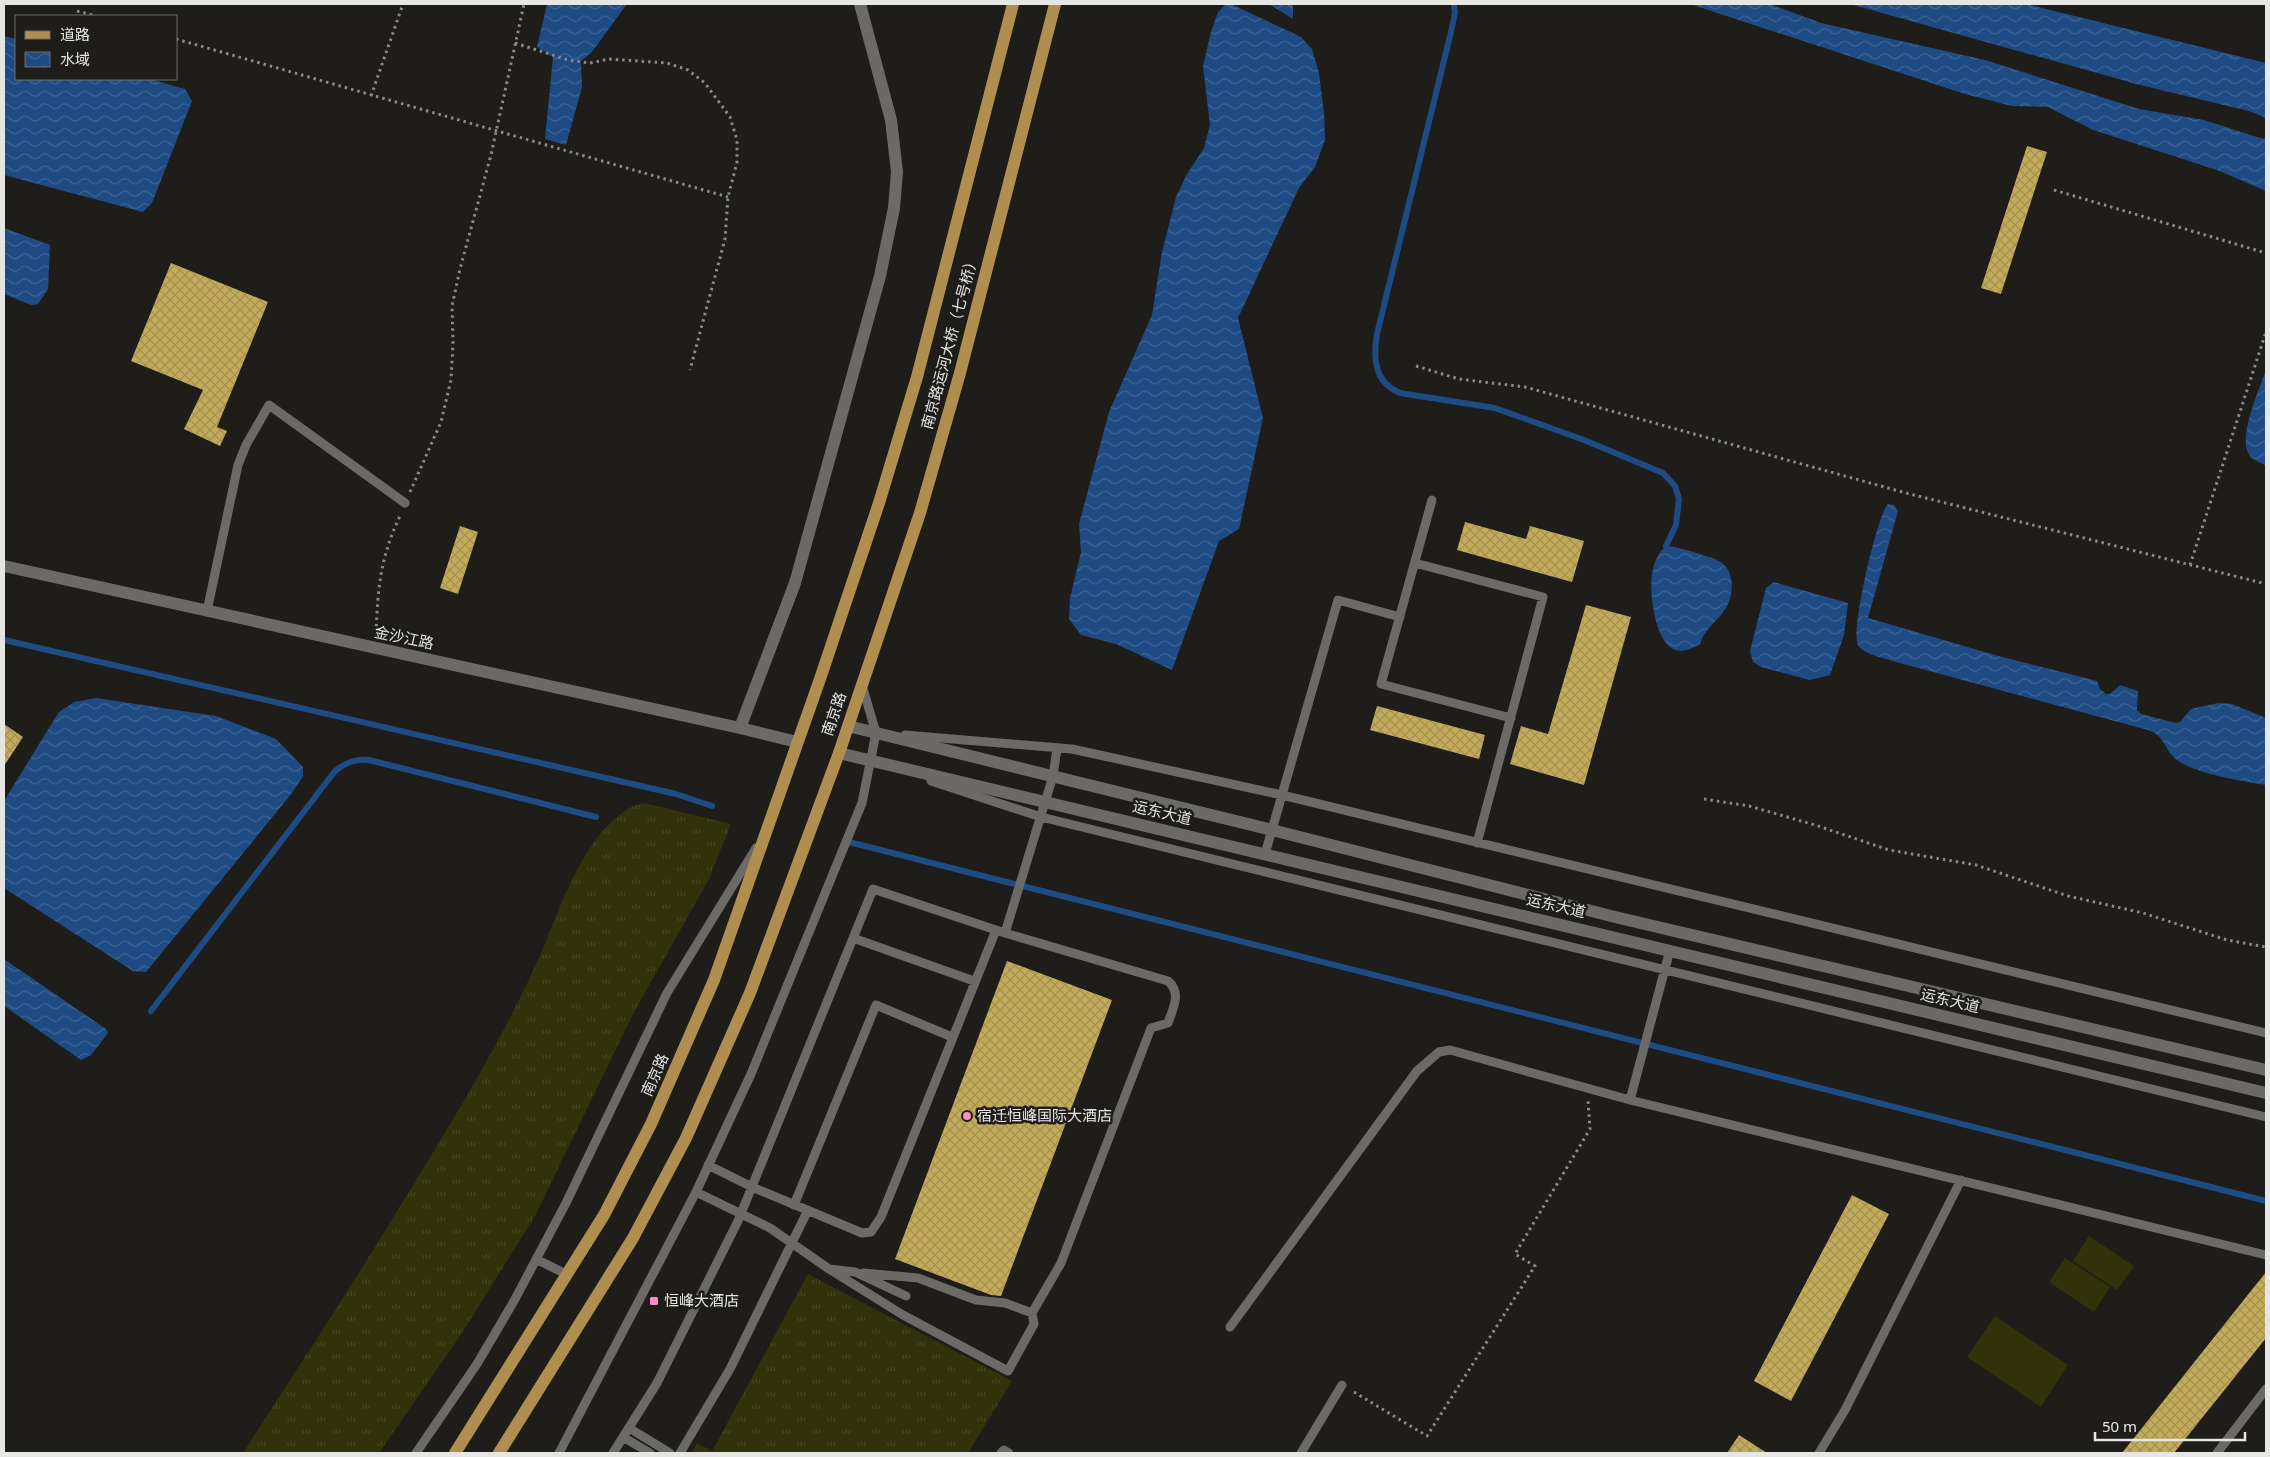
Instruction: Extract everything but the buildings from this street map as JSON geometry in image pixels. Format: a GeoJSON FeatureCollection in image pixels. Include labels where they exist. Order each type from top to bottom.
{"type":"FeatureCollection","features":[{"type":"Feature","properties":{"kind":"main road"},"geometry":{"type":"LineString","coordinates":[[740,728],[795,583],[880,276],[894,208],[897,172],[891,120],[860,4]]}},
{"type":"Feature","properties":{"kind":"main road","name":"南京路运河大桥（七号桥）"},"geometry":{"type":"LineString","coordinates":[[820,679],[879,503],[917,377],[1012,4]]}},
{"type":"Feature","properties":{"kind":"main road","name":"南京路运河大桥（七号桥）"},"geometry":{"type":"LineString","coordinates":[[862,685],[920,513],[960,373],[1055,4]]}},
{"type":"Feature","properties":{"kind":"main road","name":"金沙江路"},"geometry":{"type":"LineString","coordinates":[[4,566],[798,742]]}},
{"type":"Feature","properties":{"kind":"main road","name":"南京路"},"geometry":{"type":"LineString","coordinates":[[455,1453],[604,1215],[651,1124],[714,980],[820,679]]}},
{"type":"Feature","properties":{"kind":"main road","name":"南京路"},"geometry":{"type":"LineString","coordinates":[[499,1453],[633,1238],[686,1138],[750,993],[839,753],[862,685]]}},
{"type":"Feature","properties":{"kind":"main road","name":"运东大道"},"geometry":{"type":"LineString","coordinates":[[848,726],[1272,830],[1615,917],[2266,1070]]}},
{"type":"Feature","properties":{"kind":"main road","name":"运东大道"},"geometry":{"type":"LineString","coordinates":[[839,753],[2266,1093]]}},
{"type":"Feature","properties":{"kind":"lane"},"geometry":{"type":"LineString","coordinates":[[207,611],[238,465],[246,445],[269,405],[405,503]]}},
{"type":"Feature","properties":{"kind":"lane"},"geometry":{"type":"LineString","coordinates":[[1432,500],[1381,684],[1512,718]]}},
{"type":"Feature","properties":{"kind":"lane"},"geometry":{"type":"LineString","coordinates":[[1415,562],[1543,597],[1478,843]]}},
{"type":"Feature","properties":{"kind":"lane"},"geometry":{"type":"LineString","coordinates":[[1265,854],[1338,600],[1400,617]]}},
{"type":"Feature","properties":{"kind":"lane"},"geometry":{"type":"LineString","coordinates":[[559,1453],[696,1192],[751,1074],[858,812],[872,761],[876,733],[862,685]]}},
{"type":"Feature","properties":{"kind":"lane"},"geometry":{"type":"LineString","coordinates":[[876,733],[1082,751],[1282,795],[2266,1033]]}},
{"type":"Feature","properties":{"kind":"lane"},"geometry":{"type":"LineString","coordinates":[[1005,933],[1046,802],[1053,776],[1057,748]]}},
{"type":"Feature","properties":{"kind":"lane"},"geometry":{"type":"LineString","coordinates":[[872,761],[1041,817],[2266,1117]]}},
{"type":"Feature","properties":{"kind":"lane"},"geometry":{"type":"LineString","coordinates":[[416,1453],[477,1364],[566,1203],[667,993],[766,833]]}},
{"type":"Feature","properties":{"kind":"lane"},"geometry":{"type":"LineString","coordinates":[[614,1453],[656,1383],[742,1213],[873,889],[1005,933],[1168,980],[1175,987],[1177,996],[1168,1024],[1151,1028],[1061,1263],[1032,1313],[1034,1324],[1008,1371],[903,1315],[828,1269],[770,1228],[742,1213],[696,1192]]}},
{"type":"Feature","properties":{"kind":"lane"},"geometry":{"type":"LineString","coordinates":[[708,1165],[752,1187],[862,1233],[872,1232],[877,1226],[996,930]]}},
{"type":"Feature","properties":{"kind":"lane"},"geometry":{"type":"LineString","coordinates":[[853,938],[974,981]]}},
{"type":"Feature","properties":{"kind":"lane"},"geometry":{"type":"LineString","coordinates":[[1630,1100],[1670,950]]}},
{"type":"Feature","properties":{"kind":"lane"},"geometry":{"type":"LineString","coordinates":[[794,1205],[876,1005],[952,1037]]}},
{"type":"Feature","properties":{"kind":"lane"},"geometry":{"type":"LineString","coordinates":[[1230,1327],[1417,1071],[1439,1052],[1450,1050],[1630,1100],[2266,1255]]}},
{"type":"Feature","properties":{"kind":"lane"},"geometry":{"type":"LineString","coordinates":[[1819,1453],[1845,1410],[1961,1180]]}},
{"type":"Feature","properties":{"kind":"lane"},"geometry":{"type":"LineString","coordinates":[[680,1453],[730,1369],[808,1210]]}},
{"type":"Feature","properties":{"kind":"lane"},"geometry":{"type":"LineString","coordinates":[[536,1259],[566,1274]]}},
{"type":"Feature","properties":{"kind":"lane"},"geometry":{"type":"LineString","coordinates":[[828,1269],[918,1278],[976,1300],[1004,1304],[1032,1313]]}},
{"type":"Feature","properties":{"kind":"lane"},"geometry":{"type":"LineString","coordinates":[[856,1272],[906,1296]]}},
{"type":"Feature","properties":{"kind":"lane"},"geometry":{"type":"LineString","coordinates":[[1301,1453],[1342,1385]]}},
{"type":"Feature","properties":{"kind":"lane"},"geometry":{"type":"LineString","coordinates":[[2217,1453],[2266,1390]]}},
{"type":"Feature","properties":{"kind":"lane"},"geometry":{"type":"LineString","coordinates":[[629,1428],[670,1453]]}},
{"type":"Feature","properties":{"kind":"lane"},"geometry":{"type":"LineString","coordinates":[[623,1437],[650,1453]]}},
{"type":"Feature","properties":{"kind":"lane"},"geometry":{"type":"LineString","coordinates":[[1001,1453],[1004,1450],[1009,1453]]}},
{"type":"Feature","properties":{"kind":"path"},"geometry":{"type":"LineString","coordinates":[[370,96],[403,4]]}},
{"type":"Feature","properties":{"kind":"path"},"geometry":{"type":"LineString","coordinates":[[375,648],[379,577],[383,558],[441,422],[451,380],[452,306],[496,132],[524,4]]}},
{"type":"Feature","properties":{"kind":"path"},"geometry":{"type":"LineString","coordinates":[[77,11],[92,15]]}},
{"type":"Feature","properties":{"kind":"path"},"geometry":{"type":"LineString","coordinates":[[178,41],[728,197]]}},
{"type":"Feature","properties":{"kind":"path"},"geometry":{"type":"LineString","coordinates":[[516,43],[568,60],[590,63],[609,59],[667,63],[688,70],[706,83],[730,117],[738,140],[737,162],[728,197],[725,240],[690,370]]}},
{"type":"Feature","properties":{"kind":"path"},"geometry":{"type":"LineString","coordinates":[[2054,190],[2266,253]]}},
{"type":"Feature","properties":{"kind":"path"},"geometry":{"type":"LineString","coordinates":[[2190,564],[2266,332]]}},
{"type":"Feature","properties":{"kind":"path"},"geometry":{"type":"LineString","coordinates":[[1416,366],[1459,379],[1526,387],[1906,494],[2266,584]]}},
{"type":"Feature","properties":{"kind":"path"},"geometry":{"type":"LineString","coordinates":[[1704,799],[1749,806],[1815,825],[1889,850],[1976,865],[2068,896],[2143,913],[2228,940],[2266,948]]}},
{"type":"Feature","properties":{"kind":"path"},"geometry":{"type":"LineString","coordinates":[[1342,1385],[1427,1436],[1535,1266],[1515,1254],[1590,1129],[1588,1088]]}},
{"type":"Feature","properties":{"kind":"green space"},"geometry":{"type":"Polygon","coordinates":[[[644,803],[731,824],[709,879],[633,1014],[535,1216],[462,1333],[379,1453],[243,1453],[378,1243],[468,1093],[526,986],[573,878],[584,858],[596,839],[610,823],[628,809],[644,803]]]}},
{"type":"Feature","properties":{"kind":"green space"},"geometry":{"type":"Polygon","coordinates":[[[2089,1236],[2134,1266],[2117,1290],[2073,1261],[2089,1236]]]}},
{"type":"Feature","properties":{"kind":"green space"},"geometry":{"type":"Polygon","coordinates":[[[2065,1258],[2110,1287],[2094,1312],[2049,1282],[2065,1258]]]}},
{"type":"Feature","properties":{"kind":"green space"},"geometry":{"type":"Polygon","coordinates":[[[808,1274],[1012,1381],[968,1453],[692,1453],[697,1443],[712,1451],[808,1274]]]}},
{"type":"Feature","properties":{"kind":"green space"},"geometry":{"type":"Polygon","coordinates":[[[1995,1316],[2068,1365],[2041,1407],[1967,1357],[1995,1316]]]}},
{"type":"Feature","properties":{"kind":"water"},"geometry":{"type":"Polygon","coordinates":[[[547,4],[627,4],[592,52],[581,61],[582,87],[566,145],[545,139],[553,57],[537,47],[547,4]]]}},
{"type":"Feature","properties":{"kind":"water"},"geometry":{"type":"Polygon","coordinates":[[[1226,4],[1231,4],[1301,37],[1312,49],[1319,73],[1325,140],[1315,167],[1299,188],[1238,318],[1263,418],[1239,529],[1219,541],[1172,670],[1116,644],[1081,635],[1069,619],[1070,598],[1081,552],[1079,524],[1109,412],[1152,315],[1162,252],[1176,197],[1187,174],[1204,148],[1210,125],[1203,66],[1218,12],[1226,4]]]}},
{"type":"Feature","properties":{"kind":"water"},"geometry":{"type":"Polygon","coordinates":[[[1269,4],[1293,4],[1293,19],[1269,4]]]}},
{"type":"Feature","properties":{"kind":"water"},"geometry":{"type":"Polygon","coordinates":[[[1690,4],[1770,4],[1821,23],[1985,60],[2139,109],[2204,120],[2266,139],[2266,191],[2217,170],[2093,130],[2048,107],[2012,106],[1965,94],[1690,4]]]}},
{"type":"Feature","properties":{"kind":"water"},"geometry":{"type":"Polygon","coordinates":[[[1850,4],[2026,4],[2266,63],[2266,118],[2249,111],[2140,85],[1850,4]]]}},
{"type":"Feature","properties":{"kind":"water"},"geometry":{"type":"Polygon","coordinates":[[[4,36],[15,39],[15,80],[154,80],[185,89],[192,101],[152,203],[143,212],[4,175],[4,36]]]}},
{"type":"Feature","properties":{"kind":"water"},"geometry":{"type":"Polygon","coordinates":[[[4,228],[50,245],[48,289],[38,304],[31,305],[4,294],[4,228]]]}},
{"type":"Feature","properties":{"kind":"water"},"geometry":{"type":"Polygon","coordinates":[[[2266,370],[2266,466],[2250,456],[2246,448],[2246,438],[2250,414],[2266,370]]]}},
{"type":"Feature","properties":{"kind":"water"},"geometry":{"type":"Polygon","coordinates":[[[1888,504],[1894,505],[1898,511],[1868,618],[2002,657],[2097,681],[2100,689],[2106,694],[2110,694],[2120,685],[2138,691],[2137,710],[2141,714],[2176,723],[2180,722],[2191,709],[2218,703],[2232,704],[2266,718],[2266,785],[2220,776],[2185,765],[2169,752],[2159,736],[2148,730],[1896,662],[1865,651],[1858,645],[1857,636],[1861,598],[1878,529],[1888,504]]]}},
{"type":"Feature","properties":{"kind":"water"},"geometry":{"type":"Polygon","coordinates":[[[1666,546],[1714,558],[1728,570],[1732,582],[1731,594],[1724,611],[1706,633],[1700,644],[1685,650],[1678,651],[1668,645],[1657,626],[1654,614],[1651,588],[1653,569],[1658,556],[1666,546]]]}},
{"type":"Feature","properties":{"kind":"water"},"geometry":{"type":"Polygon","coordinates":[[[1774,582],[1848,603],[1844,635],[1830,675],[1810,680],[1761,667],[1753,662],[1750,651],[1766,588],[1774,582]]]}},
{"type":"Feature","properties":{"kind":"water"},"geometry":{"type":"Polygon","coordinates":[[[96,698],[216,716],[276,739],[303,767],[303,776],[292,793],[146,972],[133,971],[4,888],[4,801],[59,712],[74,702],[96,698]]]}},
{"type":"Feature","properties":{"kind":"water"},"geometry":{"type":"Polygon","coordinates":[[[4,959],[106,1029],[108,1033],[91,1055],[81,1060],[4,1006],[4,959]]]}},
{"type":"Feature","properties":{"kind":"waterway"},"geometry":{"type":"LineString","coordinates":[[1454,4],[1455,13],[1451,32],[1377,334],[1375,352],[1380,376],[1385,383],[1400,393],[1495,408],[1584,440],[1663,473],[1675,486],[1679,499],[1676,525],[1666,546]]}},
{"type":"Feature","properties":{"kind":"waterway"},"geometry":{"type":"LineString","coordinates":[[4,640],[676,794],[712,806]]}},
{"type":"Feature","properties":{"kind":"waterway"},"geometry":{"type":"LineString","coordinates":[[151,1011],[335,771],[347,763],[369,760],[596,817]]}},
{"type":"Feature","properties":{"kind":"waterway"},"geometry":{"type":"LineString","coordinates":[[849,842],[2266,1201]]}},
{"type":"Feature","properties":{"kind":"place","name":"宿迁恒峰国际大酒店"},"geometry":{"type":"Point","coordinates":[967,1116]}},
{"type":"Feature","properties":{"kind":"place","name":"恒峰大酒店"},"geometry":{"type":"Point","coordinates":[654,1301]}}]}
